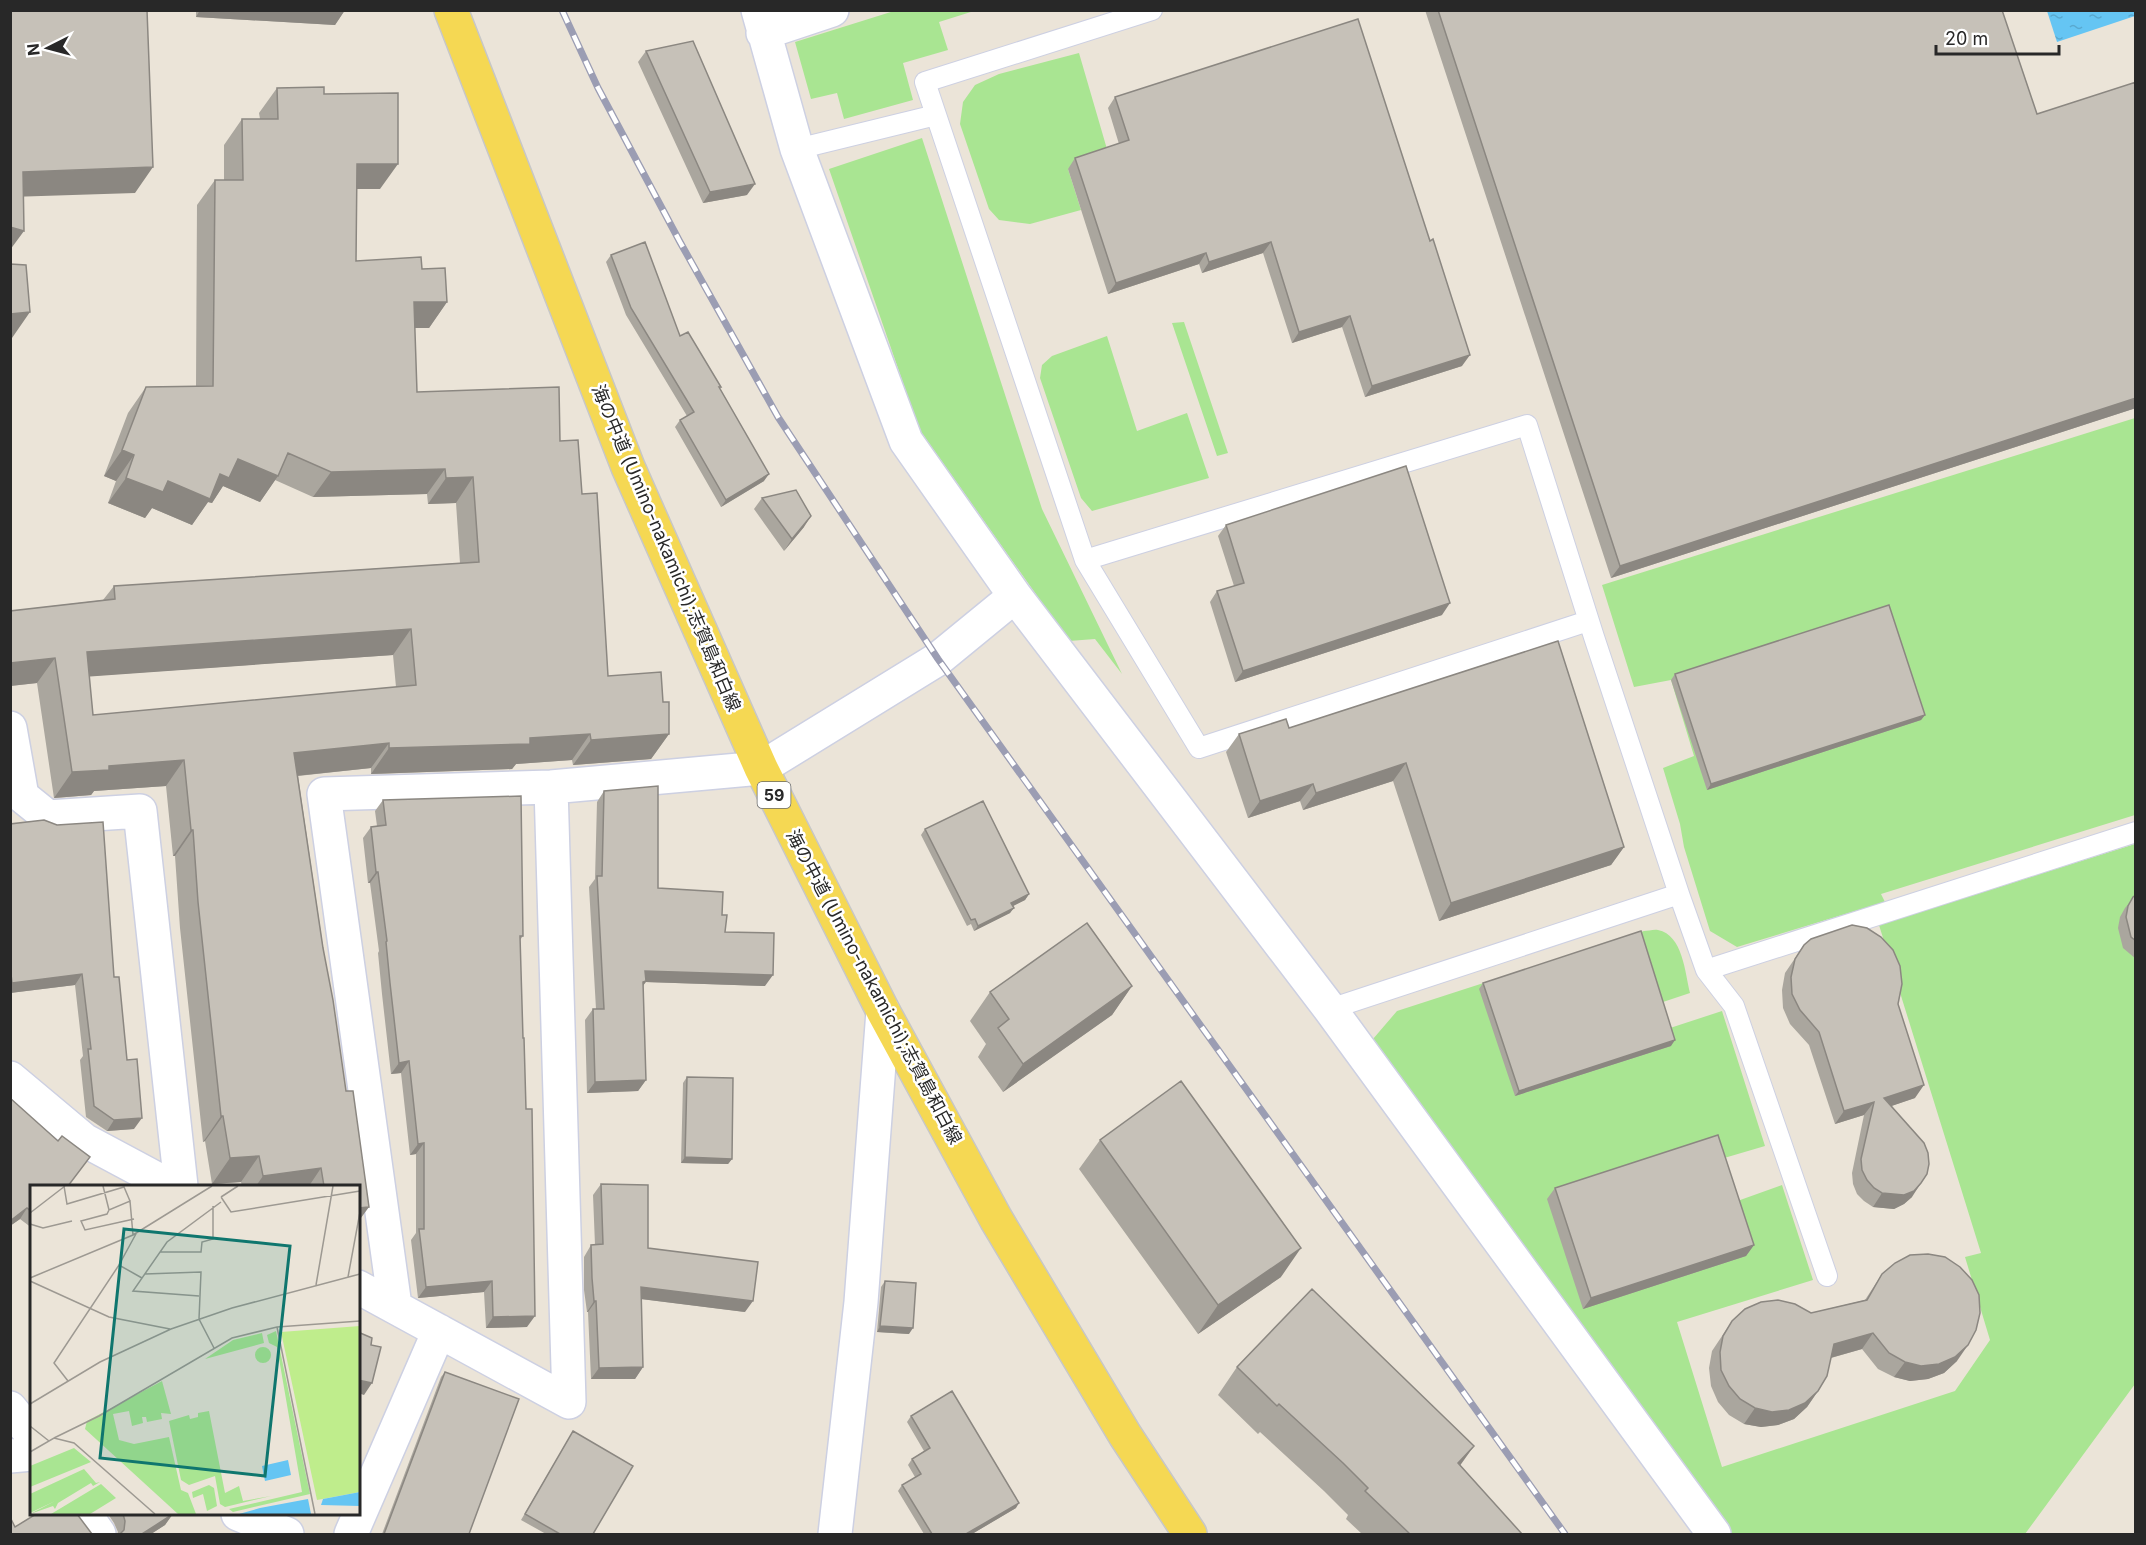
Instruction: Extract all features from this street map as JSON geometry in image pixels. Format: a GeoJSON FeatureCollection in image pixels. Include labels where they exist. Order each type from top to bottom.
{"type":"FeatureCollection","features":[{"type":"Feature","properties":{"kind":"main road","name":"海の中道 (Umino-nakamichi);志賀島和白線"},"geometry":{"type":"LineString","coordinates":[[451,10],[628,467],[761,768],[883,1011],[996,1220],[1125,1435],[1190,1534]]}},
{"type":"Feature","properties":{"kind":"street"},"geometry":{"type":"LineString","coordinates":[[832,10],[761,22],[797,150],[906,441],[1015,597],[1330,1009],[1714,1534]]}},
{"type":"Feature","properties":{"kind":"street"},"geometry":{"type":"LineString","coordinates":[[395,1306],[324,794],[551,786],[761,768],[938,659],[1015,597]]}},
{"type":"Feature","properties":{"kind":"street"},"geometry":{"type":"LineString","coordinates":[[10,728],[22,796],[48,817],[140,811],[181,1185]]}},
{"type":"Feature","properties":{"kind":"street"},"geometry":{"type":"LineString","coordinates":[[360,1288],[569,1402],[551,786]]}},
{"type":"Feature","properties":{"kind":"street"},"geometry":{"type":"LineString","coordinates":[[835,1534],[861,1302],[883,1011]]}},
{"type":"Feature","properties":{"kind":"street"},"geometry":{"type":"LineString","coordinates":[[10,1078],[84,1140],[168,1185]]}},
{"type":"Feature","properties":{"kind":"street"},"geometry":{"type":"LineString","coordinates":[[360,1513],[439,1330]]}},
{"type":"Feature","properties":{"kind":"street"},"geometry":{"type":"LineString","coordinates":[[10,1456],[30,1454]]}},
{"type":"Feature","properties":{"kind":"street"},"geometry":{"type":"LineString","coordinates":[[86,1515],[99,1534]]}},
{"type":"Feature","properties":{"kind":"street"},"geometry":{"type":"LineString","coordinates":[[240,1515],[287,1534]]}},
{"type":"Feature","properties":{"kind":"street"},"geometry":{"type":"LineString","coordinates":[[351,1534],[359,1515]]}},
{"type":"Feature","properties":{"kind":"lane"},"geometry":{"type":"LineString","coordinates":[[1152,10],[925,82],[1085,560],[1199,748],[1588,621]]}},
{"type":"Feature","properties":{"kind":"lane"},"geometry":{"type":"LineString","coordinates":[[797,150],[936,115]]}},
{"type":"Feature","properties":{"kind":"lane"},"geometry":{"type":"LineString","coordinates":[[1085,560],[1527,425],[1588,621],[1679,894],[1706,970],[1734,1006],[1827,1276]]}},
{"type":"Feature","properties":{"kind":"lane"},"geometry":{"type":"LineString","coordinates":[[1706,970],[2136,832]]}},
{"type":"Feature","properties":{"kind":"lane"},"geometry":{"type":"LineString","coordinates":[[1330,1009],[1679,894]]}},
{"type":"Feature","properties":{"kind":"green space"},"geometry":{"type":"Polygon","coordinates":[[[894,11],[974,11],[939,22],[948,50],[903,63],[913,100],[844,119],[837,93],[811,99],[795,42],[894,11]]]}},
{"type":"Feature","properties":{"kind":"green space"},"geometry":{"type":"Polygon","coordinates":[[[1079,53],[1109,156],[1068,169],[1081,210],[1030,224],[999,220],[989,209],[960,124],[963,102],[975,85],[999,74],[1079,53]]]}},
{"type":"Feature","properties":{"kind":"green space"},"geometry":{"type":"Polygon","coordinates":[[[922,138],[1042,509],[1122,674],[1095,639],[1069,641],[919,429],[829,169],[922,138]]]}},
{"type":"Feature","properties":{"kind":"green space"},"geometry":{"type":"Polygon","coordinates":[[[1184,322],[1228,453],[1217,456],[1172,323],[1184,322]]]}},
{"type":"Feature","properties":{"kind":"green space"},"geometry":{"type":"Polygon","coordinates":[[[1107,336],[1137,431],[1187,413],[1209,478],[1092,511],[1081,498],[1040,378],[1042,365],[1052,356],[1107,336]]]}},
{"type":"Feature","properties":{"kind":"green space"},"geometry":{"type":"Polygon","coordinates":[[[2135,418],[2135,815],[1881,894],[1885,902],[1737,947],[1710,931],[1663,768],[1694,756],[1671,680],[1634,687],[1602,585],[2135,418]]]}},
{"type":"Feature","properties":{"kind":"green space"},"geometry":{"type":"Polygon","coordinates":[[[2135,844],[2135,1384],[2025,1534],[1732,1534],[1367,1046],[1397,1011],[1644,931],[1658,930],[1673,939],[1682,956],[1690,993],[1660,1003],[1667,1029],[1722,1011],[1765,1146],[1714,1161],[1729,1204],[1782,1185],[1813,1280],[1677,1322],[1722,1467],[1955,1391],[1990,1340],[1965,1257],[1981,1253],[1879,925],[2135,844]]]}},
{"type":"Feature","properties":{"kind":"water"},"geometry":{"type":"Polygon","coordinates":[[[2047,11],[2135,11],[2135,16],[2057,42],[2047,11]]]}},
{"type":"Feature","properties":{"kind":"building"},"geometry":{"type":"Polygon","coordinates":[[[10,10],[147,10],[153,167],[23,172],[24,231],[10,227],[10,10]]]}},
{"type":"Feature","properties":{"kind":"building"},"geometry":{"type":"Polygon","coordinates":[[[1438,10],[2002,10],[2037,114],[2136,82],[2136,398],[1620,566],[1438,10]]]}},
{"type":"Feature","properties":{"kind":"building"},"geometry":{"type":"Polygon","coordinates":[[[1358,19],[1430,241],[1433,239],[1470,355],[1372,386],[1350,316],[1299,332],[1271,242],[1209,262],[1206,253],[1116,283],[1075,158],[1129,140],[1115,97],[1358,19]]]}},
{"type":"Feature","properties":{"kind":"building"},"geometry":{"type":"Polygon","coordinates":[[[693,41],[755,184],[710,192],[646,51],[693,41]]]}},
{"type":"Feature","properties":{"kind":"building"},"geometry":{"type":"Polygon","coordinates":[[[324,87],[324,94],[398,93],[398,164],[357,164],[356,261],[421,257],[422,269],[445,268],[447,302],[414,302],[417,392],[559,387],[560,441],[578,440],[582,494],[597,493],[608,676],[661,672],[663,702],[669,702],[669,734],[591,740],[590,734],[530,738],[530,744],[389,748],[389,743],[294,753],[346,1091],[353,1091],[369,1207],[360,1208],[360,1185],[324,1185],[321,1168],[263,1176],[259,1156],[230,1158],[223,1116],[221,1116],[184,760],[109,766],[109,770],[72,772],[55,658],[10,663],[10,611],[115,599],[114,586],[479,562],[473,477],[446,478],[445,469],[331,472],[288,453],[278,476],[238,459],[229,478],[220,474],[210,499],[168,481],[163,492],[126,478],[134,455],[122,450],[146,387],[213,386],[215,180],[243,180],[242,119],[278,119],[277,88],[324,87]],[[411,629],[87,652],[93,715],[416,685],[411,629]]]}},
{"type":"Feature","properties":{"kind":"building"},"geometry":{"type":"Polygon","coordinates":[[[645,242],[680,336],[688,332],[769,474],[726,500],[680,420],[694,412],[631,308],[611,255],[645,242]]]}},
{"type":"Feature","properties":{"kind":"building"},"geometry":{"type":"Polygon","coordinates":[[[10,264],[26,265],[30,312],[10,314],[10,264]]]}},
{"type":"Feature","properties":{"kind":"building"},"geometry":{"type":"Polygon","coordinates":[[[1406,466],[1450,603],[1243,671],[1217,591],[1244,583],[1226,525],[1406,466]]]}},
{"type":"Feature","properties":{"kind":"building"},"geometry":{"type":"Polygon","coordinates":[[[796,490],[811,516],[792,539],[762,498],[796,490]]]}},
{"type":"Feature","properties":{"kind":"building"},"geometry":{"type":"Polygon","coordinates":[[[1889,605],[1925,715],[1711,784],[1675,674],[1889,605]]]}},
{"type":"Feature","properties":{"kind":"building"},"geometry":{"type":"Polygon","coordinates":[[[1558,641],[1624,847],[1451,903],[1406,763],[1316,793],[1313,784],[1260,801],[1239,734],[1286,719],[1289,728],[1558,641]]]}},
{"type":"Feature","properties":{"kind":"building"},"geometry":{"type":"Polygon","coordinates":[[[658,786],[658,888],[723,892],[722,915],[727,915],[725,932],[774,933],[773,975],[645,971],[646,981],[643,982],[646,1080],[595,1082],[593,1009],[604,1009],[597,876],[602,876],[604,791],[658,786]]]}},
{"type":"Feature","properties":{"kind":"building"},"geometry":{"type":"Polygon","coordinates":[[[521,796],[523,936],[520,936],[526,1109],[532,1109],[535,1316],[493,1317],[492,1281],[426,1287],[419,1229],[424,1229],[424,1143],[418,1144],[409,1061],[399,1063],[387,941],[371,827],[386,825],[383,800],[521,796]]]}},
{"type":"Feature","properties":{"kind":"building"},"geometry":{"type":"Polygon","coordinates":[[[983,801],[1029,894],[1011,903],[1014,908],[978,926],[975,919],[971,920],[925,829],[983,801]]]}},
{"type":"Feature","properties":{"kind":"building"},"geometry":{"type":"Polygon","coordinates":[[[44,820],[57,825],[103,822],[114,977],[119,977],[127,1060],[137,1059],[142,1118],[114,1120],[94,1106],[88,1049],[91,1049],[82,974],[12,983],[10,824],[44,820]]]}},
{"type":"Feature","properties":{"kind":"building"},"geometry":{"type":"Polygon","coordinates":[[[2136,895],[2136,941],[2131,937],[2126,917],[2128,906],[2136,895]]]}},
{"type":"Feature","properties":{"kind":"building"},"geometry":{"type":"Polygon","coordinates":[[[1087,923],[1132,986],[1023,1064],[998,1028],[1009,1019],[990,992],[1087,923]]]}},
{"type":"Feature","properties":{"kind":"building"},"geometry":{"type":"Polygon","coordinates":[[[1852,925],[1867,928],[1881,937],[1893,950],[1900,966],[1902,984],[1898,1004],[1924,1085],[1884,1098],[1924,1143],[1928,1153],[1927,1174],[1914,1191],[1904,1195],[1882,1193],[1867,1180],[1862,1170],[1861,1159],[1874,1102],[1844,1111],[1819,1032],[1800,1010],[1792,994],[1791,977],[1795,959],[1804,945],[1811,939],[1852,925]]]}},
{"type":"Feature","properties":{"kind":"building"},"geometry":{"type":"Polygon","coordinates":[[[1641,931],[1675,1040],[1519,1091],[1483,983],[1641,931]]]}},
{"type":"Feature","properties":{"kind":"building"},"geometry":{"type":"Polygon","coordinates":[[[687,1077],[733,1078],[732,1159],[685,1157],[687,1077]]]}},
{"type":"Feature","properties":{"kind":"building"},"geometry":{"type":"Polygon","coordinates":[[[1181,1081],[1301,1248],[1218,1305],[1100,1140],[1181,1081]]]}},
{"type":"Feature","properties":{"kind":"building"},"geometry":{"type":"Polygon","coordinates":[[[10,1098],[58,1141],[62,1136],[90,1157],[69,1185],[30,1185],[30,1210],[27,1208],[10,1221],[10,1098]]]}},
{"type":"Feature","properties":{"kind":"building"},"geometry":{"type":"Polygon","coordinates":[[[1718,1135],[1754,1245],[1591,1298],[1555,1188],[1718,1135]]]}},
{"type":"Feature","properties":{"kind":"building"},"geometry":{"type":"Polygon","coordinates":[[[601,1184],[648,1185],[648,1248],[758,1262],[753,1301],[641,1287],[643,1367],[599,1368],[591,1245],[603,1244],[601,1184]]]}},
{"type":"Feature","properties":{"kind":"building"},"geometry":{"type":"Polygon","coordinates":[[[1928,1254],[1945,1257],[1960,1267],[1972,1280],[1979,1295],[1980,1313],[1976,1330],[1968,1345],[1955,1357],[1939,1364],[1921,1366],[1905,1362],[1889,1353],[1873,1333],[1834,1344],[1827,1376],[1818,1391],[1805,1403],[1789,1410],[1772,1412],[1755,1408],[1740,1399],[1729,1386],[1721,1370],[1720,1352],[1723,1336],[1732,1321],[1745,1309],[1761,1302],[1778,1300],[1795,1304],[1811,1313],[1867,1300],[1882,1274],[1895,1263],[1910,1255],[1928,1254]]]}},
{"type":"Feature","properties":{"kind":"building"},"geometry":{"type":"Polygon","coordinates":[[[885,1281],[916,1283],[913,1328],[880,1326],[885,1281]]]}},
{"type":"Feature","properties":{"kind":"building"},"geometry":{"type":"Polygon","coordinates":[[[1312,1289],[1474,1446],[1458,1463],[1522,1534],[1410,1534],[1365,1491],[1368,1488],[1343,1463],[1279,1404],[1277,1406],[1237,1367],[1312,1289]]]}},
{"type":"Feature","properties":{"kind":"building"},"geometry":{"type":"Polygon","coordinates":[[[360,1333],[372,1338],[371,1345],[381,1347],[372,1383],[360,1380],[360,1333]]]}},
{"type":"Feature","properties":{"kind":"building"},"geometry":{"type":"Polygon","coordinates":[[[445,1372],[519,1399],[469,1534],[384,1534],[445,1372]]]}},
{"type":"Feature","properties":{"kind":"building"},"geometry":{"type":"Polygon","coordinates":[[[952,1391],[1019,1503],[966,1534],[932,1534],[902,1485],[921,1474],[912,1459],[930,1448],[911,1416],[952,1391]]]}},
{"type":"Feature","properties":{"kind":"building"},"geometry":{"type":"Polygon","coordinates":[[[573,1431],[633,1466],[593,1534],[560,1534],[525,1514],[573,1431]]]}},
{"type":"Feature","properties":{"kind":"building"},"geometry":{"type":"Polygon","coordinates":[[[34,1515],[78,1515],[92,1534],[10,1534],[10,1517],[15,1527],[34,1515]]]}},
{"type":"Feature","properties":{"kind":"building"},"geometry":{"type":"Polygon","coordinates":[[[123,1515],[171,1515],[142,1534],[120,1534],[124,1530],[123,1515]]]}},
{"type":"Feature","properties":{"kind":"railway"},"geometry":{"type":"LineString","coordinates":[[562,10],[598,88],[680,242],[778,417],[938,659],[1565,1534]]}}]}
